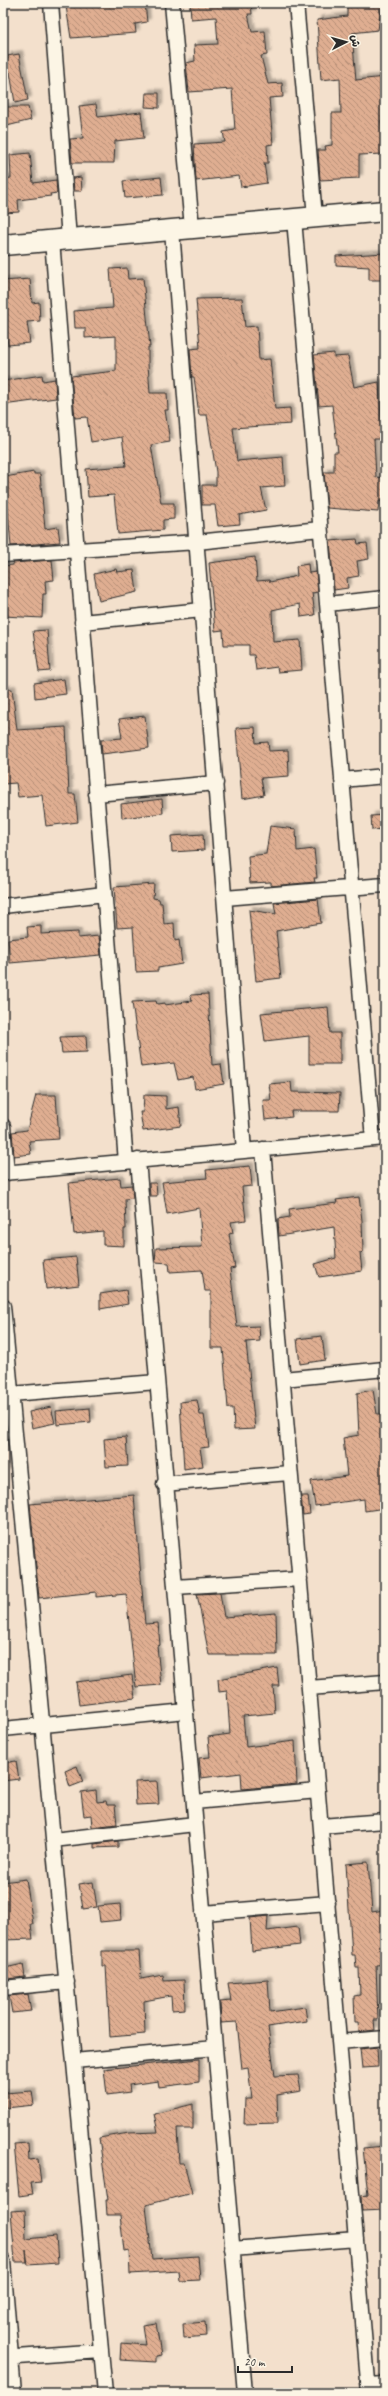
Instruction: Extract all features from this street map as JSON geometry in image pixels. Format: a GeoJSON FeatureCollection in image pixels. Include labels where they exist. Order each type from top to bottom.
{"type":"FeatureCollection","features":[{"type":"Feature","properties":{"kind":"street"},"geometry":{"type":"LineString","coordinates":[[51,3],[60,240],[82,622],[104,894],[157,1382],[164,1484],[186,1711],[244,2393]]}},
{"type":"Feature","properties":{"kind":"street"},"geometry":{"type":"LineString","coordinates":[[172,3],[192,228]]}},
{"type":"Feature","properties":{"kind":"street"},"geometry":{"type":"LineString","coordinates":[[296,3],[315,217]]}},
{"type":"Feature","properties":{"kind":"street"},"geometry":{"type":"LineString","coordinates":[[3,245],[385,211]]}},
{"type":"Feature","properties":{"kind":"street"},"geometry":{"type":"LineString","coordinates":[[3,1126],[5,1173],[379,1138],[351,888],[294,219]]}},
{"type":"Feature","properties":{"kind":"street"},"geometry":{"type":"LineString","coordinates":[[172,230],[244,1151]]}},
{"type":"Feature","properties":{"kind":"street"},"geometry":{"type":"LineString","coordinates":[[3,555],[197,542],[320,529]]}},
{"type":"Feature","properties":{"kind":"street"},"geometry":{"type":"LineString","coordinates":[[327,604],[385,598]]}},
{"type":"Feature","properties":{"kind":"street"},"geometry":{"type":"LineString","coordinates":[[82,622],[202,610]]}},
{"type":"Feature","properties":{"kind":"street"},"geometry":{"type":"LineString","coordinates":[[342,780],[385,776]]}},
{"type":"Feature","properties":{"kind":"street"},"geometry":{"type":"LineString","coordinates":[[96,794],[216,783]]}},
{"type":"Feature","properties":{"kind":"street"},"geometry":{"type":"LineString","coordinates":[[225,898],[385,885]]}},
{"type":"Feature","properties":{"kind":"street"},"geometry":{"type":"LineString","coordinates":[[3,906],[104,894]]}},
{"type":"Feature","properties":{"kind":"street"},"geometry":{"type":"LineString","coordinates":[[263,1149],[283,1379],[289,1473],[300,1579],[369,2389],[385,2384]]}},
{"type":"Feature","properties":{"kind":"street"},"geometry":{"type":"LineString","coordinates":[[3,1306],[105,2393]]}},
{"type":"Feature","properties":{"kind":"street"},"geometry":{"type":"LineString","coordinates":[[283,1379],[385,1369]]}},
{"type":"Feature","properties":{"kind":"street"},"geometry":{"type":"LineString","coordinates":[[11,1394],[157,1382]]}},
{"type":"Feature","properties":{"kind":"street"},"geometry":{"type":"LineString","coordinates":[[164,1484],[289,1473]]}},
{"type":"Feature","properties":{"kind":"street"},"geometry":{"type":"LineString","coordinates":[[175,1587],[300,1579]]}},
{"type":"Feature","properties":{"kind":"street"},"geometry":{"type":"LineString","coordinates":[[309,1688],[385,1682]]}},
{"type":"Feature","properties":{"kind":"street"},"geometry":{"type":"LineString","coordinates":[[3,1729],[186,1711]]}},
{"type":"Feature","properties":{"kind":"street"},"geometry":{"type":"LineString","coordinates":[[194,1802],[318,1791]]}},
{"type":"Feature","properties":{"kind":"street"},"geometry":{"type":"LineString","coordinates":[[321,1826],[385,1821]]}},
{"type":"Feature","properties":{"kind":"street"},"geometry":{"type":"LineString","coordinates":[[53,1840],[195,1824]]}},
{"type":"Feature","properties":{"kind":"street"},"geometry":{"type":"LineString","coordinates":[[203,1913],[328,1903]]}},
{"type":"Feature","properties":{"kind":"street"},"geometry":{"type":"LineString","coordinates":[[3,1988],[67,1982]]}},
{"type":"Feature","properties":{"kind":"street"},"geometry":{"type":"LineString","coordinates":[[339,2042],[385,2038]]}},
{"type":"Feature","properties":{"kind":"street"},"geometry":{"type":"LineString","coordinates":[[74,2060],[215,2048]]}},
{"type":"Feature","properties":{"kind":"street"},"geometry":{"type":"LineString","coordinates":[[232,2249],[356,2239]]}},
{"type":"Feature","properties":{"kind":"street"},"geometry":{"type":"LineString","coordinates":[[3,2261],[7,2357],[14,2393]]}},
{"type":"Feature","properties":{"kind":"street"},"geometry":{"type":"LineString","coordinates":[[7,2357],[101,2351]]}},
{"type":"Feature","properties":{"kind":"building"},"geometry":{"type":"Polygon","coordinates":[[[86,3],[145,3],[147,22],[135,24],[136,33],[71,38],[66,6],[86,3]]]}},
{"type":"Feature","properties":{"kind":"building"},"geometry":{"type":"Polygon","coordinates":[[[190,3],[251,3],[252,14],[248,14],[252,32],[265,31],[267,55],[261,56],[268,84],[282,83],[283,97],[269,98],[273,144],[267,145],[268,163],[264,163],[267,183],[241,187],[239,176],[196,181],[194,144],[225,142],[223,132],[235,130],[232,89],[189,92],[186,63],[195,61],[194,45],[218,44],[216,17],[191,19],[190,3]]]}},
{"type":"Feature","properties":{"kind":"building"},"geometry":{"type":"Polygon","coordinates":[[[347,3],[382,3],[378,30],[352,33],[356,80],[385,77],[385,120],[381,120],[384,154],[359,155],[359,178],[320,180],[318,150],[326,150],[325,146],[332,145],[332,113],[341,113],[340,78],[321,80],[317,20],[347,16],[347,3]]]}},
{"type":"Feature","properties":{"kind":"building"},"geometry":{"type":"Polygon","coordinates":[[[19,54],[28,100],[15,103],[10,72],[3,74],[3,60],[8,59],[7,56],[19,54]]]}},
{"type":"Feature","properties":{"kind":"building"},"geometry":{"type":"Polygon","coordinates":[[[146,93],[159,93],[159,108],[145,107],[146,93]]]}},
{"type":"Feature","properties":{"kind":"building"},"geometry":{"type":"Polygon","coordinates":[[[96,104],[98,117],[141,112],[144,138],[115,141],[114,163],[72,163],[70,139],[83,138],[79,106],[96,104]]]}},
{"type":"Feature","properties":{"kind":"building"},"geometry":{"type":"Polygon","coordinates":[[[3,107],[28,107],[31,120],[3,127],[3,107]]]}},
{"type":"Feature","properties":{"kind":"building"},"geometry":{"type":"Polygon","coordinates":[[[30,153],[33,183],[56,180],[57,193],[50,194],[51,196],[18,200],[19,212],[4,213],[3,179],[11,178],[10,155],[30,153]]]}},
{"type":"Feature","properties":{"kind":"building"},"geometry":{"type":"Polygon","coordinates":[[[81,177],[82,191],[74,191],[73,178],[81,177]]]}},
{"type":"Feature","properties":{"kind":"building"},"geometry":{"type":"Polygon","coordinates":[[[161,177],[163,195],[125,198],[123,181],[161,177]]]}},
{"type":"Feature","properties":{"kind":"building"},"geometry":{"type":"Polygon","coordinates":[[[385,253],[385,280],[369,280],[369,267],[336,265],[336,256],[385,253]]]}},
{"type":"Feature","properties":{"kind":"building"},"geometry":{"type":"Polygon","coordinates":[[[127,268],[128,279],[143,278],[150,347],[148,347],[148,364],[150,393],[167,393],[168,410],[165,410],[170,442],[151,445],[161,503],[174,503],[174,519],[163,520],[163,530],[118,534],[114,495],[88,497],[86,469],[126,466],[122,437],[91,442],[87,417],[75,418],[71,376],[116,371],[116,336],[85,338],[85,328],[75,328],[74,311],[113,308],[110,269],[127,268]]]}},
{"type":"Feature","properties":{"kind":"building"},"geometry":{"type":"Polygon","coordinates":[[[30,279],[32,303],[39,302],[40,321],[27,322],[30,343],[8,345],[6,332],[3,332],[3,281],[30,279]]]}},
{"type":"Feature","properties":{"kind":"building"},"geometry":{"type":"Polygon","coordinates":[[[242,298],[245,327],[257,326],[259,360],[270,359],[275,409],[290,408],[291,424],[233,428],[237,461],[283,457],[285,486],[261,488],[266,510],[239,515],[240,524],[218,526],[215,505],[202,505],[202,485],[216,485],[216,472],[207,415],[199,415],[194,377],[192,377],[190,349],[200,348],[196,299],[242,298]]]}},
{"type":"Feature","properties":{"kind":"building"},"geometry":{"type":"Polygon","coordinates":[[[334,353],[334,357],[348,356],[354,387],[379,382],[382,439],[374,439],[376,477],[385,478],[385,502],[379,501],[378,512],[327,508],[324,472],[334,472],[334,452],[338,452],[332,405],[319,406],[314,355],[334,353]]]}},
{"type":"Feature","properties":{"kind":"building"},"geometry":{"type":"Polygon","coordinates":[[[42,375],[43,381],[55,379],[56,398],[3,405],[3,381],[42,375]]]}},
{"type":"Feature","properties":{"kind":"building"},"geometry":{"type":"Polygon","coordinates":[[[34,472],[34,474],[40,474],[45,529],[58,527],[60,542],[11,546],[5,477],[34,472]]]}},
{"type":"Feature","properties":{"kind":"building"},"geometry":{"type":"Polygon","coordinates":[[[357,539],[358,544],[367,543],[369,559],[357,561],[359,576],[347,578],[348,588],[334,590],[330,541],[357,539]]]}},
{"type":"Feature","properties":{"kind":"building"},"geometry":{"type":"Polygon","coordinates":[[[255,557],[257,581],[269,580],[270,582],[297,576],[296,566],[308,564],[309,573],[316,572],[318,592],[312,593],[315,615],[301,617],[300,604],[272,610],[273,642],[300,640],[302,670],[278,672],[277,667],[256,670],[254,655],[249,655],[249,645],[224,645],[223,630],[215,631],[209,563],[255,557]]]}},
{"type":"Feature","properties":{"kind":"building"},"geometry":{"type":"Polygon","coordinates":[[[52,560],[54,580],[45,581],[46,594],[43,594],[42,618],[3,616],[3,566],[13,565],[13,563],[52,560]]]}},
{"type":"Feature","properties":{"kind":"building"},"geometry":{"type":"Polygon","coordinates":[[[116,569],[117,572],[134,570],[137,592],[99,601],[94,574],[116,569]]]}},
{"type":"Feature","properties":{"kind":"building"},"geometry":{"type":"Polygon","coordinates":[[[47,630],[50,671],[39,672],[33,631],[47,630]]]}},
{"type":"Feature","properties":{"kind":"building"},"geometry":{"type":"Polygon","coordinates":[[[64,679],[66,694],[35,698],[34,683],[64,679]]]}},
{"type":"Feature","properties":{"kind":"building"},"geometry":{"type":"Polygon","coordinates":[[[12,689],[17,730],[66,727],[69,794],[75,794],[78,822],[46,826],[42,795],[18,797],[16,783],[3,784],[3,690],[12,689]]]}},
{"type":"Feature","properties":{"kind":"building"},"geometry":{"type":"Polygon","coordinates":[[[145,716],[149,748],[102,754],[101,740],[122,738],[119,719],[145,716]]]}},
{"type":"Feature","properties":{"kind":"building"},"geometry":{"type":"Polygon","coordinates":[[[255,727],[256,743],[268,742],[269,751],[288,750],[289,776],[261,778],[264,795],[242,799],[236,728],[255,727]]]}},
{"type":"Feature","properties":{"kind":"building"},"geometry":{"type":"Polygon","coordinates":[[[162,799],[163,813],[122,818],[121,804],[162,799]]]}},
{"type":"Feature","properties":{"kind":"building"},"geometry":{"type":"Polygon","coordinates":[[[385,815],[385,829],[372,830],[371,816],[385,815]]]}},
{"type":"Feature","properties":{"kind":"building"},"geometry":{"type":"Polygon","coordinates":[[[270,826],[296,829],[297,851],[314,849],[317,878],[314,878],[315,882],[271,886],[271,882],[250,883],[248,856],[266,854],[270,826]]]}},
{"type":"Feature","properties":{"kind":"building"},"geometry":{"type":"Polygon","coordinates":[[[203,834],[204,850],[172,852],[171,836],[203,834]]]}},
{"type":"Feature","properties":{"kind":"building"},"geometry":{"type":"Polygon","coordinates":[[[154,884],[153,898],[159,899],[160,903],[162,903],[164,924],[174,923],[175,941],[179,940],[182,964],[158,968],[158,971],[136,972],[133,927],[117,928],[114,887],[154,884]]]}},
{"type":"Feature","properties":{"kind":"building"},"geometry":{"type":"Polygon","coordinates":[[[318,899],[321,923],[276,931],[281,978],[256,981],[249,910],[276,914],[274,903],[318,899]]]}},
{"type":"Feature","properties":{"kind":"building"},"geometry":{"type":"Polygon","coordinates":[[[41,926],[41,934],[78,932],[78,938],[99,936],[101,955],[10,963],[8,939],[28,937],[27,927],[41,926]]]}},
{"type":"Feature","properties":{"kind":"building"},"geometry":{"type":"Polygon","coordinates":[[[208,994],[212,1065],[221,1064],[224,1084],[195,1089],[193,1077],[178,1080],[174,1063],[141,1067],[132,1002],[156,1001],[157,1004],[165,1003],[165,1005],[192,1001],[191,995],[208,994]]]}},
{"type":"Feature","properties":{"kind":"building"},"geometry":{"type":"Polygon","coordinates":[[[328,1007],[330,1033],[340,1033],[340,1064],[309,1064],[309,1036],[265,1041],[261,1013],[328,1007]]]}},
{"type":"Feature","properties":{"kind":"building"},"geometry":{"type":"Polygon","coordinates":[[[86,1036],[87,1052],[62,1053],[60,1037],[86,1036]]]}},
{"type":"Feature","properties":{"kind":"building"},"geometry":{"type":"Polygon","coordinates":[[[291,1082],[292,1092],[340,1093],[339,1111],[291,1111],[292,1117],[265,1120],[263,1100],[271,1100],[269,1084],[291,1082]]]}},
{"type":"Feature","properties":{"kind":"building"},"geometry":{"type":"Polygon","coordinates":[[[36,1095],[56,1095],[59,1139],[29,1141],[31,1154],[14,1156],[12,1132],[27,1130],[36,1095]]]}},
{"type":"Feature","properties":{"kind":"building"},"geometry":{"type":"Polygon","coordinates":[[[144,1095],[166,1096],[166,1109],[179,1107],[181,1126],[143,1131],[140,1112],[143,1112],[144,1095]]]}},
{"type":"Feature","properties":{"kind":"building"},"geometry":{"type":"Polygon","coordinates":[[[250,1166],[252,1186],[242,1187],[246,1220],[231,1222],[233,1233],[229,1234],[235,1268],[230,1269],[237,1327],[259,1326],[260,1341],[246,1342],[255,1429],[234,1430],[233,1408],[228,1408],[223,1348],[211,1348],[211,1291],[205,1291],[202,1270],[170,1272],[169,1263],[155,1262],[156,1248],[202,1247],[199,1208],[167,1214],[162,1182],[207,1178],[206,1170],[250,1166]]]}},
{"type":"Feature","properties":{"kind":"building"},"geometry":{"type":"Polygon","coordinates":[[[120,1178],[121,1186],[132,1185],[133,1198],[125,1199],[126,1229],[124,1229],[124,1246],[103,1245],[103,1231],[74,1234],[69,1183],[120,1178]]]}},
{"type":"Feature","properties":{"kind":"building"},"geometry":{"type":"Polygon","coordinates":[[[149,1183],[156,1183],[157,1196],[150,1196],[149,1183]]]}},
{"type":"Feature","properties":{"kind":"building"},"geometry":{"type":"Polygon","coordinates":[[[359,1197],[362,1220],[363,1252],[360,1253],[362,1271],[319,1277],[315,1264],[336,1258],[334,1227],[279,1236],[278,1219],[290,1217],[289,1209],[337,1203],[336,1200],[359,1197]]]}},
{"type":"Feature","properties":{"kind":"building"},"geometry":{"type":"Polygon","coordinates":[[[76,1257],[79,1285],[46,1289],[43,1260],[76,1257]]]}},
{"type":"Feature","properties":{"kind":"building"},"geometry":{"type":"Polygon","coordinates":[[[126,1290],[128,1304],[100,1309],[100,1294],[126,1290]]]}},
{"type":"Feature","properties":{"kind":"building"},"geometry":{"type":"Polygon","coordinates":[[[322,1336],[325,1360],[300,1364],[297,1339],[322,1336]]]}},
{"type":"Feature","properties":{"kind":"building"},"geometry":{"type":"Polygon","coordinates":[[[373,1390],[377,1414],[381,1414],[385,1461],[385,1508],[365,1511],[364,1499],[315,1506],[311,1481],[347,1476],[343,1438],[359,1435],[357,1393],[373,1390]]]}},
{"type":"Feature","properties":{"kind":"building"},"geometry":{"type":"Polygon","coordinates":[[[197,1400],[200,1415],[204,1415],[209,1447],[200,1448],[203,1466],[184,1469],[180,1402],[197,1400]]]}},
{"type":"Feature","properties":{"kind":"building"},"geometry":{"type":"Polygon","coordinates":[[[51,1407],[55,1423],[32,1428],[29,1412],[51,1407]]]}},
{"type":"Feature","properties":{"kind":"building"},"geometry":{"type":"Polygon","coordinates":[[[90,1408],[91,1422],[57,1425],[56,1411],[90,1408]]]}},
{"type":"Feature","properties":{"kind":"building"},"geometry":{"type":"Polygon","coordinates":[[[126,1437],[128,1466],[106,1467],[104,1439],[126,1437]]]}},
{"type":"Feature","properties":{"kind":"building"},"geometry":{"type":"Polygon","coordinates":[[[134,1495],[145,1624],[158,1623],[160,1645],[157,1646],[161,1685],[136,1687],[126,1594],[96,1597],[96,1592],[39,1598],[30,1504],[134,1495]]]}},
{"type":"Feature","properties":{"kind":"building"},"geometry":{"type":"Polygon","coordinates":[[[301,1496],[308,1496],[310,1514],[303,1515],[301,1496]]]}},
{"type":"Feature","properties":{"kind":"building"},"geometry":{"type":"Polygon","coordinates":[[[220,1593],[224,1617],[276,1613],[277,1655],[209,1655],[197,1594],[220,1593]]]}},
{"type":"Feature","properties":{"kind":"building"},"geometry":{"type":"Polygon","coordinates":[[[277,1668],[279,1686],[273,1686],[275,1713],[243,1716],[246,1747],[295,1741],[297,1784],[242,1789],[241,1773],[201,1778],[199,1758],[210,1757],[208,1737],[230,1734],[227,1691],[219,1692],[218,1679],[277,1668]]]}},
{"type":"Feature","properties":{"kind":"building"},"geometry":{"type":"Polygon","coordinates":[[[132,1675],[135,1698],[79,1705],[76,1682],[132,1675]]]}},
{"type":"Feature","properties":{"kind":"building"},"geometry":{"type":"Polygon","coordinates":[[[16,1761],[19,1779],[3,1781],[3,1763],[16,1761]]]}},
{"type":"Feature","properties":{"kind":"building"},"geometry":{"type":"Polygon","coordinates":[[[77,1766],[83,1782],[70,1787],[65,1771],[77,1766]]]}},
{"type":"Feature","properties":{"kind":"building"},"geometry":{"type":"Polygon","coordinates":[[[157,1781],[159,1804],[136,1805],[135,1782],[157,1781]]]}},
{"type":"Feature","properties":{"kind":"building"},"geometry":{"type":"Polygon","coordinates":[[[96,1790],[97,1802],[106,1801],[107,1805],[115,1805],[117,1824],[92,1827],[91,1815],[84,1816],[81,1792],[96,1790]]]}},
{"type":"Feature","properties":{"kind":"building"},"geometry":{"type":"Polygon","coordinates":[[[118,1841],[118,1847],[94,1848],[94,1844],[118,1841]]]}},
{"type":"Feature","properties":{"kind":"building"},"geometry":{"type":"Polygon","coordinates":[[[368,1862],[372,1912],[384,1910],[385,1964],[376,1965],[378,2020],[374,2020],[375,2030],[359,2032],[358,2022],[355,2022],[354,1996],[360,1995],[359,1968],[356,1968],[355,1955],[352,1955],[346,1864],[368,1862]]]}},
{"type":"Feature","properties":{"kind":"building"},"geometry":{"type":"Polygon","coordinates":[[[26,1879],[33,1924],[31,1924],[33,1939],[3,1940],[3,1882],[26,1879]]]}},
{"type":"Feature","properties":{"kind":"building"},"geometry":{"type":"Polygon","coordinates":[[[93,1882],[97,1907],[83,1909],[79,1884],[93,1882]]]}},
{"type":"Feature","properties":{"kind":"building"},"geometry":{"type":"Polygon","coordinates":[[[120,1904],[121,1920],[100,1922],[98,1906],[120,1904]]]}},
{"type":"Feature","properties":{"kind":"building"},"geometry":{"type":"Polygon","coordinates":[[[268,1916],[267,1931],[298,1927],[300,1945],[252,1951],[250,1918],[268,1916]]]}},
{"type":"Feature","properties":{"kind":"building"},"geometry":{"type":"Polygon","coordinates":[[[102,1951],[139,1951],[141,1979],[163,1975],[164,1981],[184,1980],[185,2009],[172,2010],[171,1996],[144,2001],[145,2034],[110,2037],[106,1966],[102,1966],[102,1951]]]}},
{"type":"Feature","properties":{"kind":"building"},"geometry":{"type":"Polygon","coordinates":[[[23,1964],[25,1977],[7,1979],[5,1968],[23,1964]]]}},
{"type":"Feature","properties":{"kind":"building"},"geometry":{"type":"Polygon","coordinates":[[[268,1980],[270,2012],[305,2007],[307,2021],[268,2027],[275,2076],[298,2075],[301,2091],[277,2095],[278,2123],[244,2124],[245,2099],[252,2099],[248,2068],[242,2069],[237,2022],[221,2023],[220,2002],[231,2001],[228,1983],[268,1980]]]}},
{"type":"Feature","properties":{"kind":"building"},"geometry":{"type":"Polygon","coordinates":[[[28,1994],[31,2011],[12,2013],[9,1996],[28,1994]]]}},
{"type":"Feature","properties":{"kind":"building"},"geometry":{"type":"Polygon","coordinates":[[[377,2047],[378,2067],[362,2068],[360,2049],[377,2047]]]}},
{"type":"Feature","properties":{"kind":"building"},"geometry":{"type":"Polygon","coordinates":[[[199,2059],[199,2082],[159,2087],[158,2081],[129,2085],[130,2092],[107,2095],[104,2069],[199,2059]]]}},
{"type":"Feature","properties":{"kind":"building"},"geometry":{"type":"Polygon","coordinates":[[[32,2091],[34,2105],[6,2108],[4,2093],[32,2091]]]}},
{"type":"Feature","properties":{"kind":"building"},"geometry":{"type":"Polygon","coordinates":[[[193,2104],[193,2129],[177,2129],[179,2163],[184,2163],[192,2193],[146,2205],[152,2259],[198,2256],[200,2280],[180,2281],[179,2271],[130,2274],[129,2250],[124,2251],[120,2215],[107,2215],[106,2200],[108,2200],[99,2138],[129,2133],[158,2132],[154,2114],[193,2104]]]}},
{"type":"Feature","properties":{"kind":"building"},"geometry":{"type":"Polygon","coordinates":[[[28,2143],[29,2160],[38,2159],[41,2182],[31,2183],[33,2194],[19,2196],[14,2144],[28,2143]]]}},
{"type":"Feature","properties":{"kind":"building"},"geometry":{"type":"Polygon","coordinates":[[[385,2146],[385,2210],[362,2211],[361,2196],[368,2195],[363,2148],[385,2146]]]}},
{"type":"Feature","properties":{"kind":"building"},"geometry":{"type":"Polygon","coordinates":[[[25,2210],[26,2239],[56,2236],[58,2263],[28,2265],[26,2250],[27,2262],[15,2262],[11,2211],[25,2210]]]}},
{"type":"Feature","properties":{"kind":"building"},"geometry":{"type":"Polygon","coordinates":[[[205,2322],[206,2336],[184,2338],[183,2324],[205,2322]]]}},
{"type":"Feature","properties":{"kind":"building"},"geometry":{"type":"Polygon","coordinates":[[[156,2323],[161,2355],[156,2356],[156,2362],[120,2360],[121,2343],[145,2345],[142,2325],[156,2323]]]}}]}
